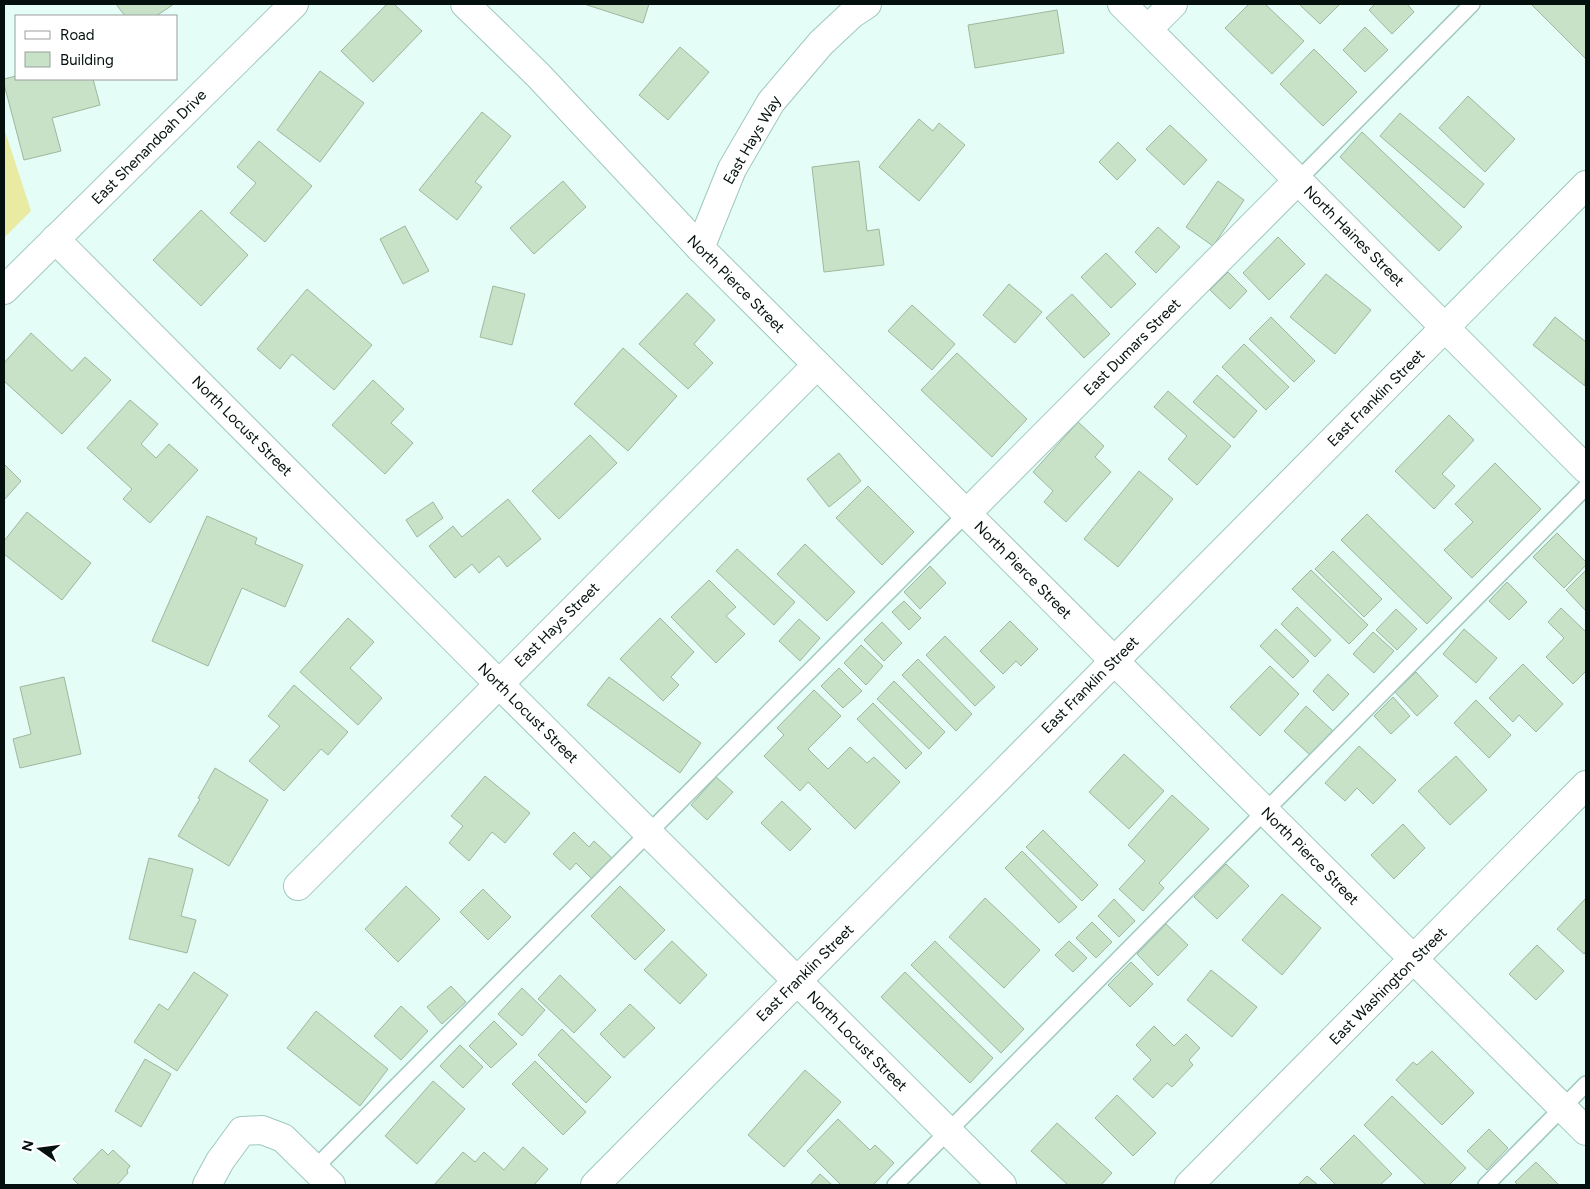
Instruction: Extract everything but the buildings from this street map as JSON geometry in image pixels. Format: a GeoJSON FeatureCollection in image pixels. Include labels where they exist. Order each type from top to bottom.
{"type":"FeatureCollection","features":[{"type":"Feature","properties":{"kind":"street","name":"East Shenandoah Drive"},"geometry":{"type":"LineString","coordinates":[[4,290],[294,4]]}},
{"type":"Feature","properties":{"kind":"street","name":"North Pierce Street"},"geometry":{"type":"LineString","coordinates":[[465,4],[538,75],[700,248],[1586,1132]]}},
{"type":"Feature","properties":{"kind":"street","name":"East Hays Way"},"geometry":{"type":"LineString","coordinates":[[700,248],[732,169],[771,102],[820,43],[852,14],[867,4]]}},
{"type":"Feature","properties":{"kind":"street","name":"North Haines Street"},"geometry":{"type":"LineString","coordinates":[[1122,4],[1586,469]]}},
{"type":"Feature","properties":{"kind":"street"},"geometry":{"type":"LineString","coordinates":[[1148,30],[1174,4]]}},
{"type":"Feature","properties":{"kind":"street","name":"East Dumars Street"},"geometry":{"type":"LineString","coordinates":[[966,514],[1298,180]]}},
{"type":"Feature","properties":{"kind":"street","name":"East Franklin Street"},"geometry":{"type":"LineString","coordinates":[[595,1185],[1586,185]]}},
{"type":"Feature","properties":{"kind":"street","name":"North Locust Street"},"geometry":{"type":"LineString","coordinates":[[55,239],[1002,1185]]}},
{"type":"Feature","properties":{"kind":"street","name":"East Hays Street"},"geometry":{"type":"LineString","coordinates":[[298,886],[817,365]]}},
{"type":"Feature","properties":{"kind":"street","name":"East Washington Street"},"geometry":{"type":"LineString","coordinates":[[1189,1185],[1586,785]]}},
{"type":"Feature","properties":{"kind":"street"},"geometry":{"type":"LineString","coordinates":[[207,1185],[220,1161],[242,1132],[262,1130],[283,1138],[323,1177]]}},
{"type":"Feature","properties":{"kind":"lane"},"geometry":{"type":"LineString","coordinates":[[1298,180],[1472,4]]}},
{"type":"Feature","properties":{"kind":"lane"},"geometry":{"type":"LineString","coordinates":[[895,1185],[1586,487]]}},
{"type":"Feature","properties":{"kind":"lane"},"geometry":{"type":"LineString","coordinates":[[323,1177],[649,833],[966,514]]}},
{"type":"Feature","properties":{"kind":"lane"},"geometry":{"type":"LineString","coordinates":[[1486,1185],[1586,1084]]}},
{"type":"Feature","properties":{"kind":"green space"},"geometry":{"type":"Polygon","coordinates":[[[4,128],[31,211],[4,238],[4,128]]]}}]}
